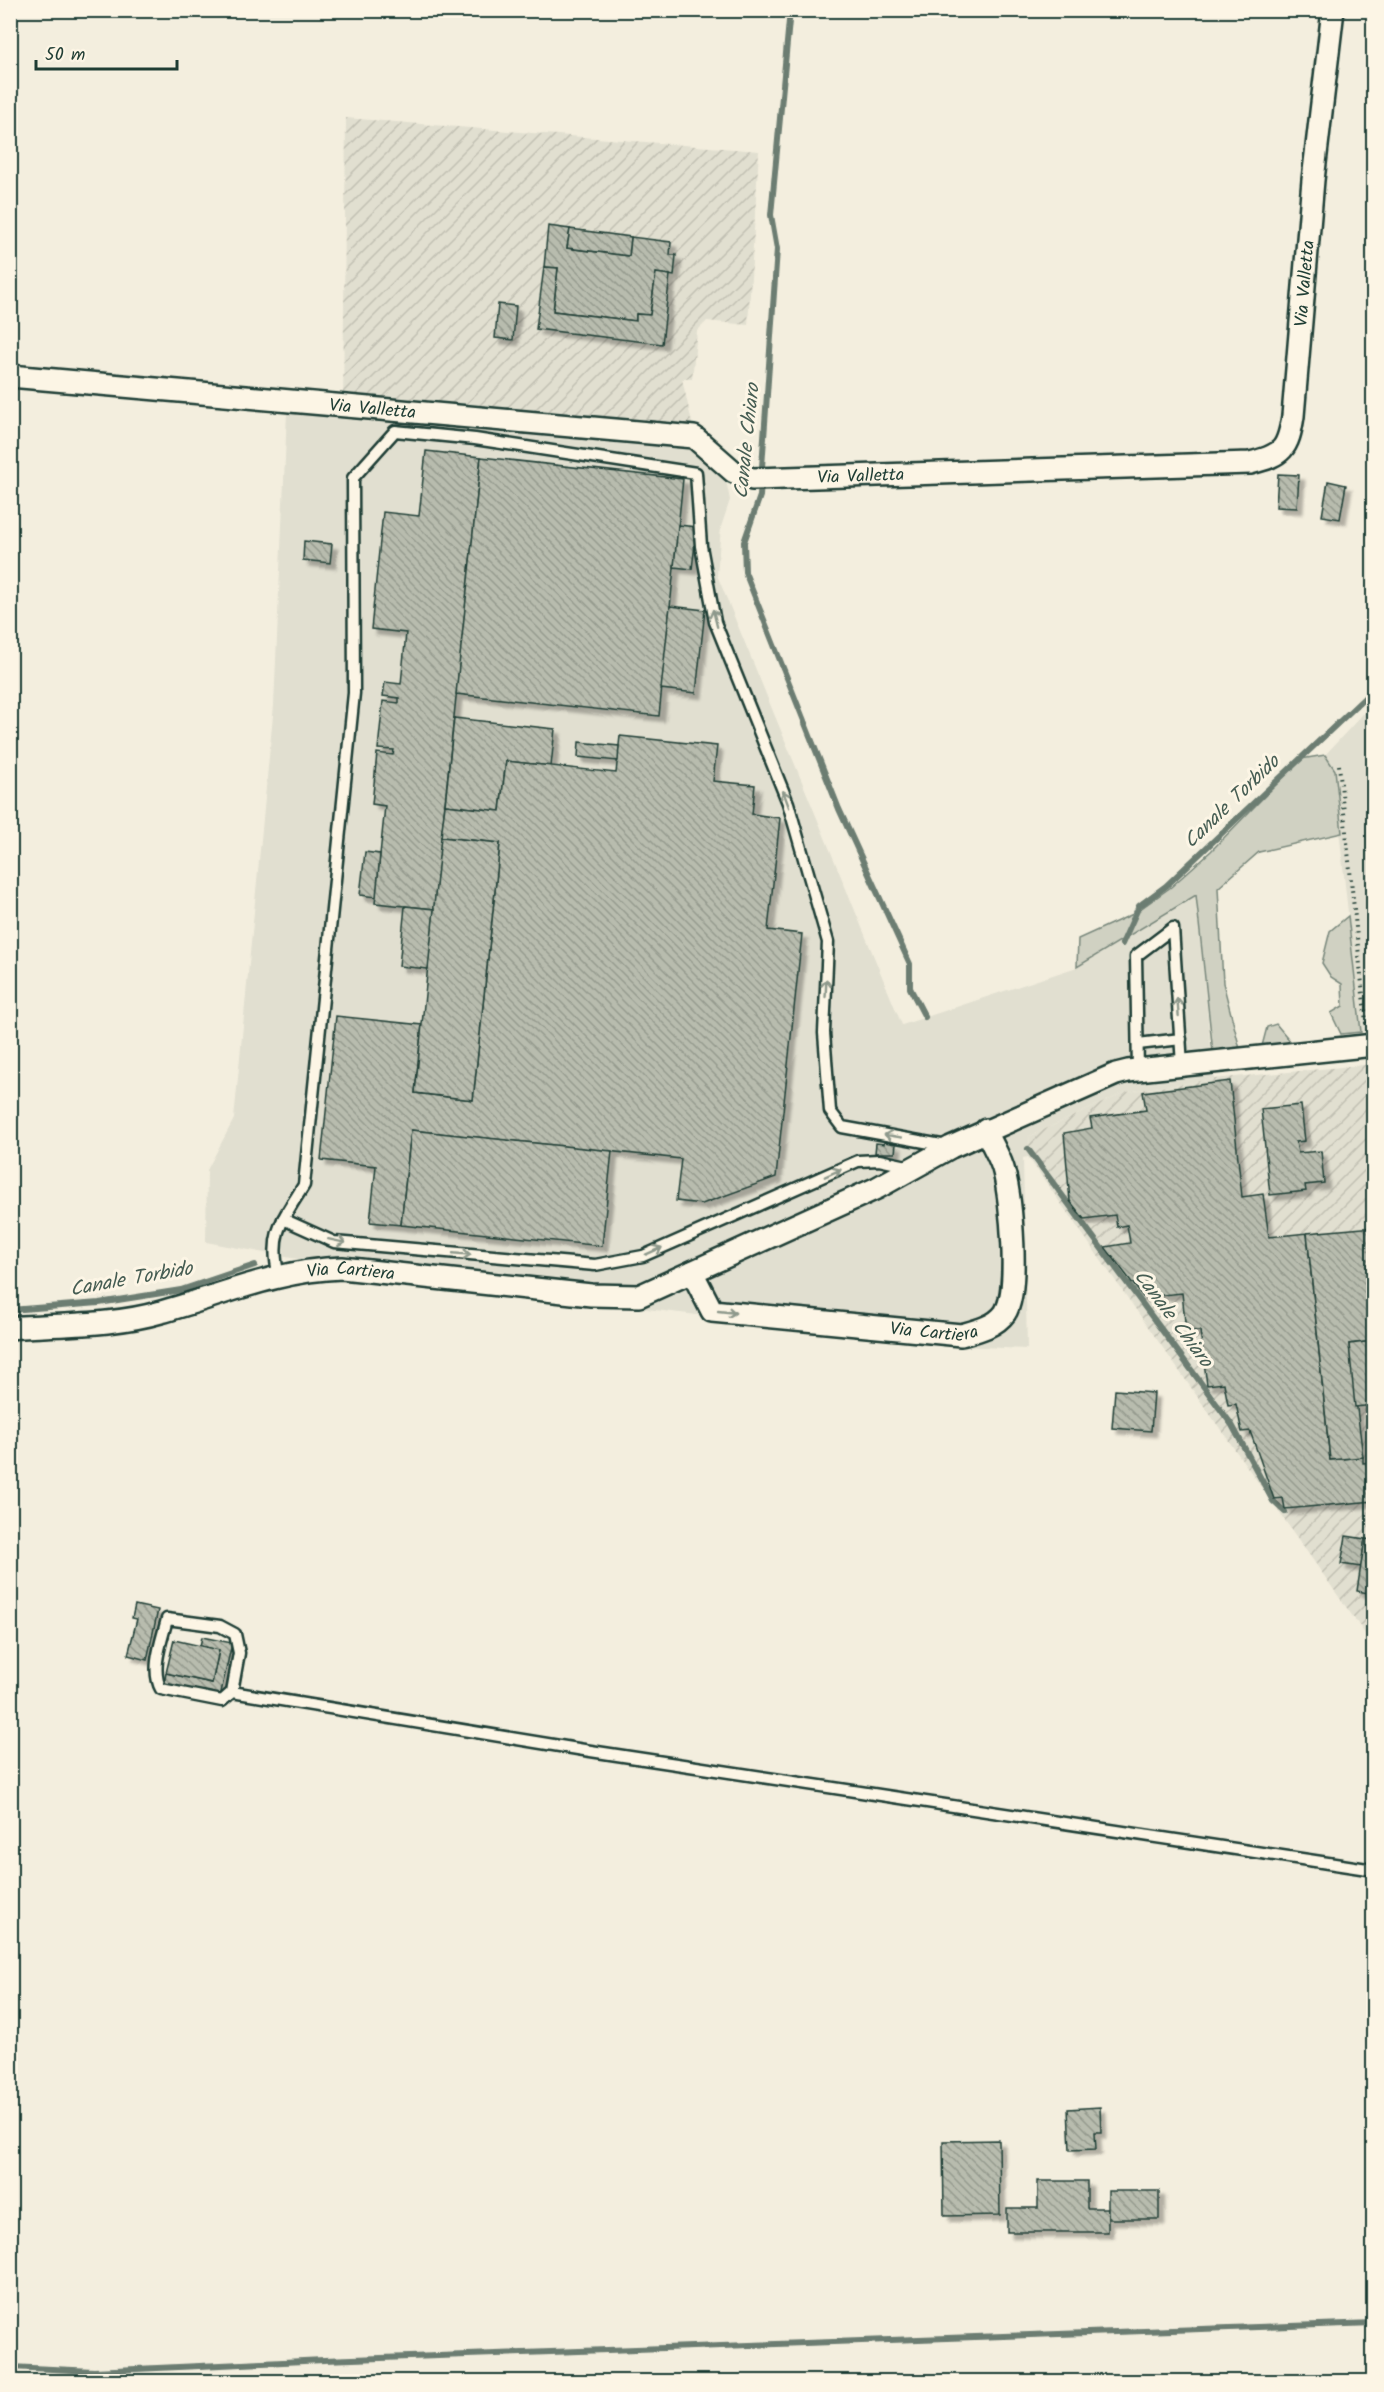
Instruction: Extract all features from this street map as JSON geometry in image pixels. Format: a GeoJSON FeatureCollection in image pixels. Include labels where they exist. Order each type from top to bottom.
{"type":"FeatureCollection","features":[{"type":"Feature","properties":{"kind":"street","name":"Via Valletta"},"geometry":{"type":"LineString","coordinates":[[10,376],[694,437],[734,472],[758,479],[1250,463],[1276,455],[1284,449],[1290,437],[1312,180],[1333,10]]}},
{"type":"Feature","properties":{"kind":"street","name":"Via Cartiera"},"geometry":{"type":"LineString","coordinates":[[10,1328],[116,1321],[159,1313],[250,1283],[313,1269],[342,1268],[624,1297],[639,1296],[877,1188],[951,1146],[1116,1074],[1374,1045]]}},
{"type":"Feature","properties":{"kind":"street","name":"Via Cartiera"},"geometry":{"type":"LineString","coordinates":[[692,1272],[712,1311],[961,1335],[984,1330],[1005,1313],[1011,1296],[1012,1238],[1009,1196],[1004,1169],[986,1130]]}},
{"type":"Feature","properties":{"kind":"lane"},"geometry":{"type":"LineString","coordinates":[[279,1276],[273,1246],[283,1219],[304,1185],[354,693],[352,478],[395,431],[475,439],[696,473],[700,546],[715,622],[788,803],[828,942],[824,1033],[830,1111],[842,1127],[951,1146]]}},
{"type":"Feature","properties":{"kind":"lane"},"geometry":{"type":"LineString","coordinates":[[1138,1070],[1136,956],[1173,928],[1182,1065]]}},
{"type":"Feature","properties":{"kind":"lane"},"geometry":{"type":"LineString","coordinates":[[1138,1044],[1181,1039]]}},
{"type":"Feature","properties":{"kind":"lane"},"geometry":{"type":"LineString","coordinates":[[283,1219],[334,1242],[595,1265],[643,1256],[858,1161],[879,1160],[915,1167]]}},
{"type":"Feature","properties":{"kind":"lane"},"geometry":{"type":"LineString","coordinates":[[167,1619],[220,1626],[235,1634],[239,1653],[232,1692],[222,1701],[160,1689],[155,1672],[167,1619]]}},
{"type":"Feature","properties":{"kind":"lane"},"geometry":{"type":"LineString","coordinates":[[232,1692],[584,1750],[1374,1870]]}},
{"type":"Feature","properties":{"kind":"path"},"geometry":{"type":"LineString","coordinates":[[1339,765],[1366,1023],[1374,1023]]}},
{"type":"Feature","properties":{"kind":"shaded area"},"geometry":{"type":"Polygon","coordinates":[[[346,118],[759,151],[748,325],[707,321],[697,331],[692,379],[682,379],[693,427],[343,408],[346,118]]]}},
{"type":"Feature","properties":{"kind":"shaded area"},"geometry":{"type":"Polygon","coordinates":[[[287,413],[689,449],[725,475],[730,500],[721,527],[717,575],[902,1025],[1077,967],[1196,895],[1214,1079],[1126,1092],[1030,1136],[1028,1157],[1023,1158],[1027,1349],[961,1346],[426,1283],[206,1242],[207,1170],[234,1119],[274,705],[287,413]]]}},
{"type":"Feature","properties":{"kind":"shaded area"},"geometry":{"type":"Polygon","coordinates":[[[1373,703],[1374,1030],[1361,1032],[1332,765],[1325,755],[1373,703]]]}},
{"type":"Feature","properties":{"kind":"shaded area"},"geometry":{"type":"Polygon","coordinates":[[[1325,755],[1335,770],[1342,833],[1259,852],[1218,888],[1223,983],[1240,1049],[1213,1053],[1196,895],[1077,967],[1078,939],[1133,914],[1171,887],[1211,851],[1301,759],[1325,755]]]}},
{"type":"Feature","properties":{"kind":"shaded area"},"geometry":{"type":"Polygon","coordinates":[[[1348,916],[1361,1032],[1341,1034],[1331,1013],[1343,1006],[1342,984],[1331,977],[1322,963],[1330,931],[1348,916]]]}},
{"type":"Feature","properties":{"kind":"shaded area"},"geometry":{"type":"Polygon","coordinates":[[[1276,1024],[1291,1042],[1262,1046],[1267,1027],[1276,1024]]]}},
{"type":"Feature","properties":{"kind":"shaded area"},"geometry":{"type":"Polygon","coordinates":[[[1373,1064],[1373,1645],[1028,1157],[1030,1136],[1126,1092],[1214,1079],[1373,1064]]]}},
{"type":"Feature","properties":{"kind":"building"},"geometry":{"type":"Polygon","coordinates":[[[548,226],[570,229],[567,248],[629,256],[631,237],[671,242],[670,255],[676,255],[674,276],[656,273],[650,315],[636,314],[636,321],[553,311],[558,268],[544,267],[548,226]]]}},
{"type":"Feature","properties":{"kind":"building"},"geometry":{"type":"Polygon","coordinates":[[[570,229],[631,237],[629,256],[567,248],[570,229]]]}},
{"type":"Feature","properties":{"kind":"building"},"geometry":{"type":"Polygon","coordinates":[[[544,267],[558,268],[553,311],[636,321],[636,314],[650,315],[656,273],[670,275],[662,344],[536,329],[544,267]]]}},
{"type":"Feature","properties":{"kind":"building"},"geometry":{"type":"Polygon","coordinates":[[[498,304],[516,306],[513,340],[495,338],[498,304]]]}},
{"type":"Feature","properties":{"kind":"building"},"geometry":{"type":"Polygon","coordinates":[[[426,451],[481,457],[434,909],[375,903],[385,806],[372,804],[377,753],[393,755],[394,750],[378,749],[383,701],[399,703],[399,698],[383,696],[385,682],[401,684],[406,633],[371,629],[383,512],[419,516],[426,451]]]}},
{"type":"Feature","properties":{"kind":"building"},"geometry":{"type":"Polygon","coordinates":[[[481,457],[683,479],[659,716],[456,694],[481,457]]]}},
{"type":"Feature","properties":{"kind":"building"},"geometry":{"type":"Polygon","coordinates":[[[1278,474],[1299,475],[1297,508],[1276,507],[1278,474]]]}},
{"type":"Feature","properties":{"kind":"building"},"geometry":{"type":"Polygon","coordinates":[[[1328,481],[1346,485],[1340,519],[1322,516],[1328,481]]]}},
{"type":"Feature","properties":{"kind":"building"},"geometry":{"type":"Polygon","coordinates":[[[678,525],[697,527],[692,569],[674,567],[678,525]]]}},
{"type":"Feature","properties":{"kind":"building"},"geometry":{"type":"Polygon","coordinates":[[[304,541],[332,544],[330,563],[303,560],[304,541]]]}},
{"type":"Feature","properties":{"kind":"building"},"geometry":{"type":"Polygon","coordinates":[[[670,606],[705,610],[696,693],[661,689],[670,606]]]}},
{"type":"Feature","properties":{"kind":"building"},"geometry":{"type":"Polygon","coordinates":[[[454,718],[555,729],[551,766],[506,761],[500,811],[445,805],[454,718]]]}},
{"type":"Feature","properties":{"kind":"building"},"geometry":{"type":"Polygon","coordinates":[[[620,736],[717,746],[713,781],[755,785],[752,814],[780,818],[768,930],[802,934],[776,1177],[702,1204],[676,1201],[681,1159],[411,1130],[401,1225],[370,1222],[376,1166],[321,1160],[336,1016],[422,1025],[415,1093],[473,1100],[500,843],[441,837],[445,805],[500,811],[506,761],[616,773],[620,736]]]}},
{"type":"Feature","properties":{"kind":"building"},"geometry":{"type":"Polygon","coordinates":[[[579,742],[619,746],[618,761],[578,757],[579,742]]]}},
{"type":"Feature","properties":{"kind":"building"},"geometry":{"type":"Polygon","coordinates":[[[441,837],[500,843],[473,1100],[415,1093],[441,837]]]}},
{"type":"Feature","properties":{"kind":"building"},"geometry":{"type":"Polygon","coordinates":[[[365,852],[380,854],[376,897],[360,895],[365,852]]]}},
{"type":"Feature","properties":{"kind":"building"},"geometry":{"type":"Polygon","coordinates":[[[405,906],[434,909],[428,969],[399,966],[405,906]]]}},
{"type":"Feature","properties":{"kind":"building"},"geometry":{"type":"Polygon","coordinates":[[[1230,1081],[1242,1197],[1263,1194],[1269,1237],[1307,1233],[1330,1460],[1363,1457],[1363,1463],[1374,1462],[1374,1501],[1285,1509],[1283,1498],[1274,1499],[1250,1431],[1242,1432],[1236,1404],[1228,1405],[1224,1383],[1207,1385],[1200,1331],[1186,1331],[1182,1293],[1143,1297],[1105,1247],[1130,1243],[1127,1225],[1117,1227],[1115,1215],[1084,1219],[1070,1201],[1064,1133],[1092,1128],[1090,1118],[1146,1110],[1143,1092],[1230,1081]]]}},
{"type":"Feature","properties":{"kind":"building"},"geometry":{"type":"Polygon","coordinates":[[[1301,1105],[1305,1141],[1296,1142],[1298,1153],[1321,1151],[1324,1183],[1305,1185],[1306,1191],[1270,1195],[1261,1109],[1301,1105]]]}},
{"type":"Feature","properties":{"kind":"building"},"geometry":{"type":"Polygon","coordinates":[[[411,1130],[612,1151],[602,1246],[401,1225],[411,1130]]]}},
{"type":"Feature","properties":{"kind":"building"},"geometry":{"type":"Polygon","coordinates":[[[884,1142],[896,1144],[895,1153],[875,1153],[876,1143],[884,1144],[884,1142]]]}},
{"type":"Feature","properties":{"kind":"building"},"geometry":{"type":"Polygon","coordinates":[[[1374,1227],[1374,1341],[1349,1344],[1363,1457],[1330,1460],[1307,1233],[1374,1227]]]}},
{"type":"Feature","properties":{"kind":"building"},"geometry":{"type":"Polygon","coordinates":[[[1374,1341],[1374,1405],[1355,1407],[1349,1344],[1374,1341]]]}},
{"type":"Feature","properties":{"kind":"building"},"geometry":{"type":"Polygon","coordinates":[[[1115,1390],[1154,1393],[1151,1431],[1112,1428],[1115,1390]]]}},
{"type":"Feature","properties":{"kind":"building"},"geometry":{"type":"Polygon","coordinates":[[[1346,1536],[1365,1539],[1361,1567],[1341,1564],[1346,1536]]]}},
{"type":"Feature","properties":{"kind":"building"},"geometry":{"type":"Polygon","coordinates":[[[1365,1539],[1374,1540],[1374,1594],[1357,1591],[1365,1539]]]}},
{"type":"Feature","properties":{"kind":"building"},"geometry":{"type":"Polygon","coordinates":[[[135,1605],[158,1610],[147,1660],[128,1655],[137,1619],[132,1618],[135,1605]]]}},
{"type":"Feature","properties":{"kind":"building"},"geometry":{"type":"Polygon","coordinates":[[[202,1637],[232,1643],[220,1697],[164,1684],[166,1673],[212,1683],[219,1650],[200,1646],[202,1637]]]}},
{"type":"Feature","properties":{"kind":"building"},"geometry":{"type":"Polygon","coordinates":[[[174,1640],[219,1650],[212,1683],[166,1673],[174,1640]]]}},
{"type":"Feature","properties":{"kind":"building"},"geometry":{"type":"Polygon","coordinates":[[[1100,2107],[1101,2132],[1095,2132],[1096,2149],[1070,2150],[1068,2109],[1100,2107]]]}},
{"type":"Feature","properties":{"kind":"building"},"geometry":{"type":"Polygon","coordinates":[[[999,2140],[1000,2215],[944,2216],[943,2141],[999,2140]]]}},
{"type":"Feature","properties":{"kind":"building"},"geometry":{"type":"Polygon","coordinates":[[[1038,2181],[1087,2181],[1087,2208],[1108,2208],[1108,2232],[1007,2232],[1007,2208],[1038,2208],[1038,2181]]]}},
{"type":"Feature","properties":{"kind":"building"},"geometry":{"type":"Polygon","coordinates":[[[1108,2191],[1159,2191],[1159,2219],[1108,2219],[1108,2191]]]}},
{"type":"Feature","properties":{"kind":"waterway","name":"Canale Chiaro"},"geometry":{"type":"LineString","coordinates":[[790,10],[771,215],[777,249],[760,496],[744,542],[745,572],[839,809],[910,964],[910,988],[925,1017]]}},
{"type":"Feature","properties":{"kind":"waterway","name":"Canale Torbido"},"geometry":{"type":"LineString","coordinates":[[1122,944],[1139,906],[1166,886],[1374,689]]}},
{"type":"Feature","properties":{"kind":"waterway","name":"Canale Chiaro"},"geometry":{"type":"LineString","coordinates":[[1028,1149],[1232,1425],[1273,1501],[1285,1512]]}},
{"type":"Feature","properties":{"kind":"waterway","name":"Canale Torbido"},"geometry":{"type":"LineString","coordinates":[[10,1310],[99,1303],[181,1290],[255,1265]]}},
{"type":"Feature","properties":{"kind":"waterway"},"geometry":{"type":"LineString","coordinates":[[10,2367],[94,2371],[324,2360],[1374,2323]]}}]}
